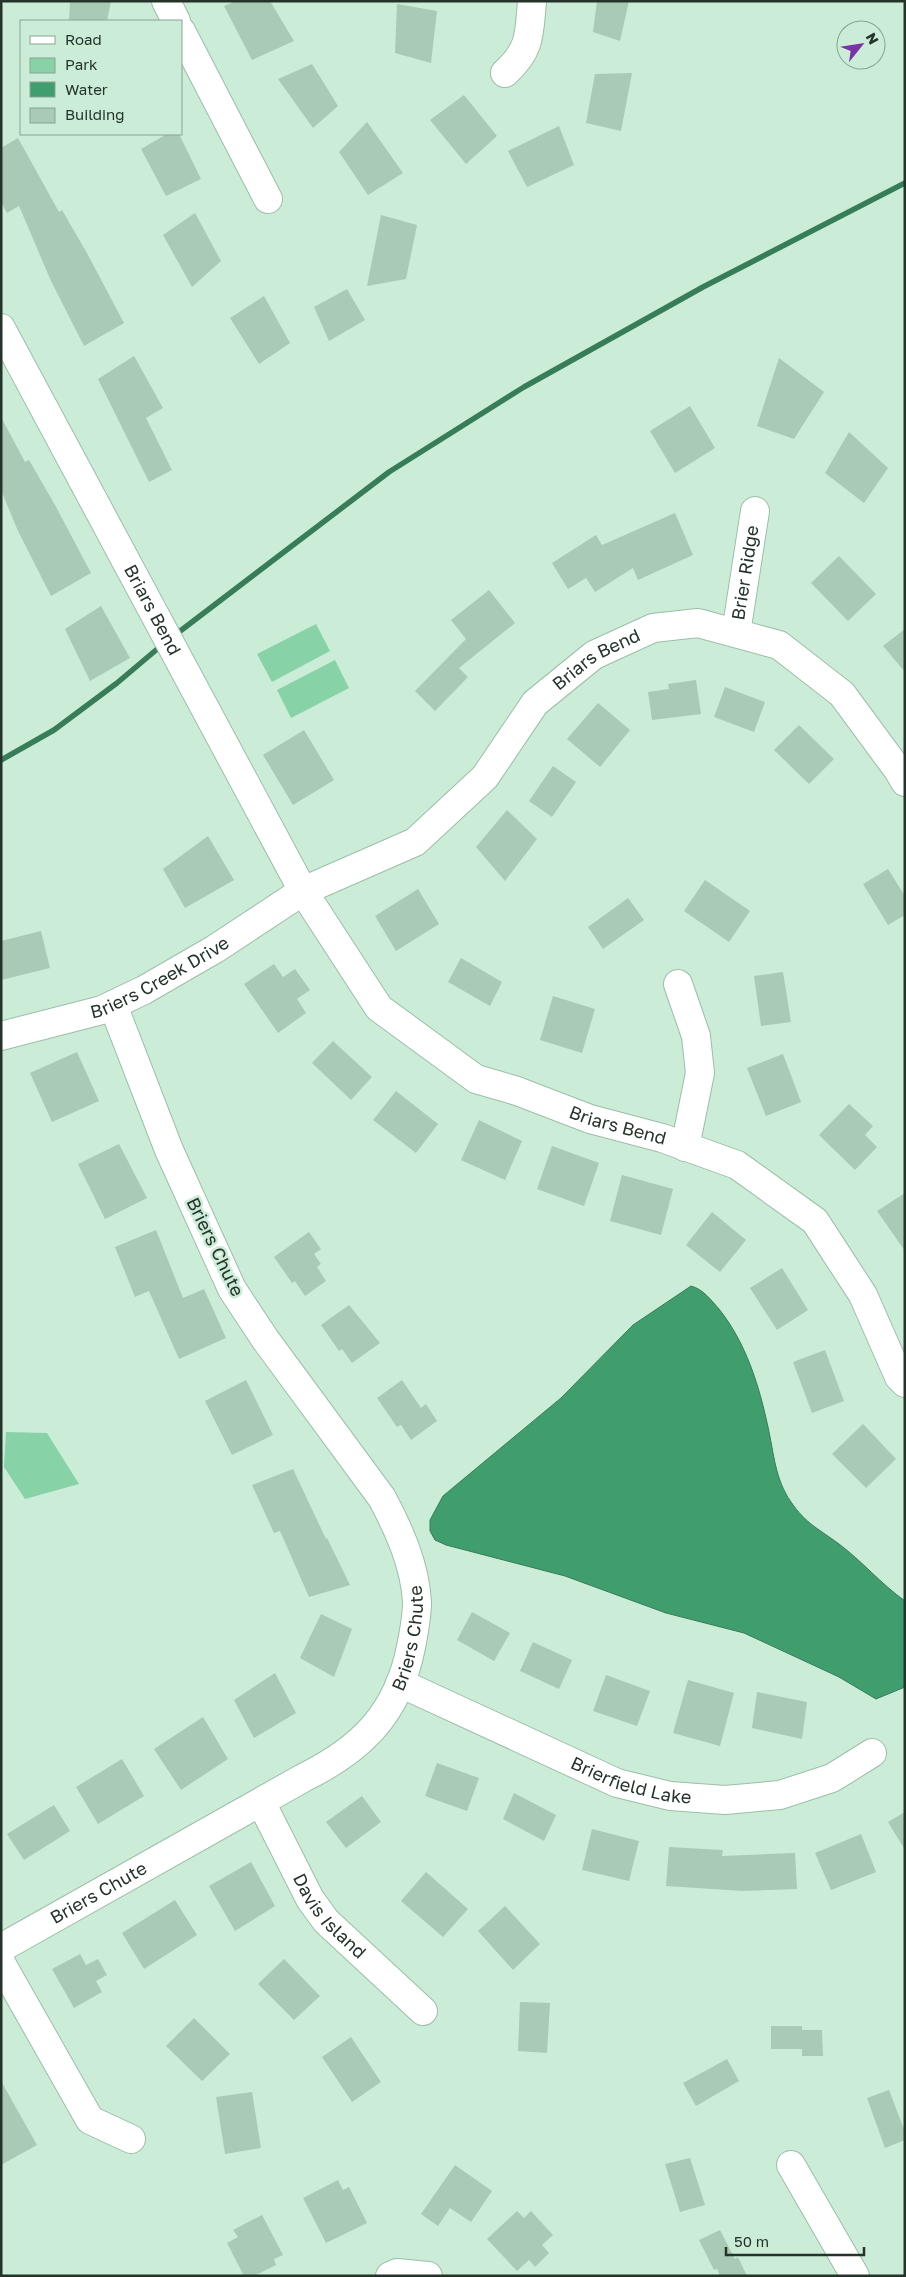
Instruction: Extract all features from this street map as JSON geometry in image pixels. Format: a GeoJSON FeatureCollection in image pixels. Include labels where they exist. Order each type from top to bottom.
{"type":"FeatureCollection","features":[{"type":"Feature","properties":{"kind":"street"},"geometry":{"type":"LineString","coordinates":[[166,1],[176,20]]}},
{"type":"Feature","properties":{"kind":"street"},"geometry":{"type":"LineString","coordinates":[[505,73],[520,59],[528,40],[532,1]]}},
{"type":"Feature","properties":{"kind":"street"},"geometry":{"type":"LineString","coordinates":[[182,33],[268,199]]}},
{"type":"Feature","properties":{"kind":"street","name":"Briars Bend"},"geometry":{"type":"LineString","coordinates":[[1,328],[303,891],[379,1008],[476,1079],[517,1091],[590,1119],[686,1146],[736,1165],[815,1221],[863,1295],[899,1377],[905,1383]]}},
{"type":"Feature","properties":{"kind":"street","name":"Brier Ridge"},"geometry":{"type":"LineString","coordinates":[[736,634],[755,511]]}},
{"type":"Feature","properties":{"kind":"street","name":"Briars Bend"},"geometry":{"type":"LineString","coordinates":[[303,891],[415,842],[485,777],[535,703],[594,655],[653,628],[698,623],[779,645],[842,694],[905,782]]}},
{"type":"Feature","properties":{"kind":"street","name":"Briers Creek Drive"},"geometry":{"type":"LineString","coordinates":[[1,1036],[102,1010],[113,1005],[215,949],[303,891]]}},
{"type":"Feature","properties":{"kind":"street"},"geometry":{"type":"LineString","coordinates":[[678,984],[696,1036],[700,1073],[686,1146]]}},
{"type":"Feature","properties":{"kind":"street","name":"Briers Chute"},"geometry":{"type":"LineString","coordinates":[[1,1948],[261,1802],[331,1765],[353,1749],[373,1730],[389,1708],[400,1683],[409,1656],[417,1602],[405,1548],[395,1522],[382,1498],[265,1339],[232,1289],[169,1150],[113,1005]]}},
{"type":"Feature","properties":{"kind":"street","name":"Brierfield Lake"},"geometry":{"type":"LineString","coordinates":[[400,1683],[617,1783],[670,1796],[725,1800],[780,1794],[832,1778],[872,1753]]}},
{"type":"Feature","properties":{"kind":"street","name":"Davis Island"},"geometry":{"type":"LineString","coordinates":[[261,1802],[310,1899],[326,1921],[423,2011]]}},
{"type":"Feature","properties":{"kind":"street"},"geometry":{"type":"LineString","coordinates":[[1,1963],[90,2120],[131,2139]]}},
{"type":"Feature","properties":{"kind":"street"},"geometry":{"type":"LineString","coordinates":[[792,2165],[855,2276]]}},
{"type":"Feature","properties":{"kind":"street"},"geometry":{"type":"LineString","coordinates":[[390,2276],[397,2273],[428,2276]]}},
{"type":"Feature","properties":{"kind":"green space"},"geometry":{"type":"Polygon","coordinates":[[[316,624],[330,651],[272,682],[257,654],[316,624]]]}},
{"type":"Feature","properties":{"kind":"green space"},"geometry":{"type":"Polygon","coordinates":[[[335,660],[349,688],[291,718],[277,690],[335,660]]]}},
{"type":"Feature","properties":{"kind":"green space"},"geometry":{"type":"Polygon","coordinates":[[[6,1432],[47,1433],[79,1484],[25,1499],[4,1467],[6,1432]]]}},
{"type":"Feature","properties":{"kind":"water"},"geometry":{"type":"Polygon","coordinates":[[[691,1286],[703,1292],[719,1309],[744,1350],[756,1380],[778,1475],[791,1502],[808,1521],[847,1551],[905,1601],[905,1687],[876,1699],[839,1677],[744,1633],[666,1613],[565,1576],[446,1545],[435,1540],[430,1531],[430,1520],[443,1496],[561,1398],[633,1325],[691,1286]]]}},
{"type":"Feature","properties":{"kind":"building"},"geometry":{"type":"Polygon","coordinates":[[[70,1],[111,1],[107,20],[69,20],[70,1]]]}},
{"type":"Feature","properties":{"kind":"building"},"geometry":{"type":"Polygon","coordinates":[[[236,1],[270,1],[294,41],[252,60],[224,6],[236,1]]]}},
{"type":"Feature","properties":{"kind":"building"},"geometry":{"type":"Polygon","coordinates":[[[597,1],[629,1],[620,41],[593,32],[597,1]]]}},
{"type":"Feature","properties":{"kind":"building"},"geometry":{"type":"Polygon","coordinates":[[[397,4],[437,11],[431,63],[395,53],[397,4]]]}},
{"type":"Feature","properties":{"kind":"building"},"geometry":{"type":"Polygon","coordinates":[[[312,64],[338,106],[313,128],[278,79],[312,64]]]}},
{"type":"Feature","properties":{"kind":"building"},"geometry":{"type":"Polygon","coordinates":[[[632,73],[621,131],[586,123],[595,74],[632,73]]]}},
{"type":"Feature","properties":{"kind":"building"},"geometry":{"type":"Polygon","coordinates":[[[464,95],[497,136],[466,164],[430,120],[464,95]]]}},
{"type":"Feature","properties":{"kind":"building"},"geometry":{"type":"Polygon","coordinates":[[[367,122],[403,173],[368,195],[339,152],[367,122]]]}},
{"type":"Feature","properties":{"kind":"building"},"geometry":{"type":"Polygon","coordinates":[[[559,126],[574,165],[527,187],[508,151],[559,126]]]}},
{"type":"Feature","properties":{"kind":"building"},"geometry":{"type":"Polygon","coordinates":[[[165,135],[179,135],[201,179],[166,196],[141,149],[165,135]]]}},
{"type":"Feature","properties":{"kind":"building"},"geometry":{"type":"Polygon","coordinates":[[[18,138],[59,212],[62,210],[88,255],[124,323],[84,346],[51,281],[19,206],[7,213],[1,202],[1,148],[18,138]]]}},
{"type":"Feature","properties":{"kind":"building"},"geometry":{"type":"Polygon","coordinates":[[[195,213],[221,261],[192,287],[163,235],[195,213]]]}},
{"type":"Feature","properties":{"kind":"building"},"geometry":{"type":"Polygon","coordinates":[[[381,215],[417,225],[406,279],[367,286],[381,215]]]}},
{"type":"Feature","properties":{"kind":"building"},"geometry":{"type":"Polygon","coordinates":[[[347,289],[365,320],[329,341],[314,307],[347,289]]]}},
{"type":"Feature","properties":{"kind":"building"},"geometry":{"type":"Polygon","coordinates":[[[264,296],[290,343],[259,364],[230,318],[264,296]]]}},
{"type":"Feature","properties":{"kind":"building"},"geometry":{"type":"Polygon","coordinates":[[[134,356],[163,408],[146,418],[172,470],[149,482],[98,379],[134,356]]]}},
{"type":"Feature","properties":{"kind":"building"},"geometry":{"type":"Polygon","coordinates":[[[779,358],[824,392],[794,439],[757,426],[779,358]]]}},
{"type":"Feature","properties":{"kind":"building"},"geometry":{"type":"Polygon","coordinates":[[[690,406],[715,448],[675,473],[650,431],[690,406]]]}},
{"type":"Feature","properties":{"kind":"building"},"geometry":{"type":"Polygon","coordinates":[[[1,417],[25,462],[29,460],[55,505],[91,573],[51,596],[18,531],[1,490],[1,417]]]}},
{"type":"Feature","properties":{"kind":"building"},"geometry":{"type":"Polygon","coordinates":[[[849,432],[888,468],[864,503],[825,473],[849,432]]]}},
{"type":"Feature","properties":{"kind":"building"},"geometry":{"type":"Polygon","coordinates":[[[675,513],[693,555],[638,580],[633,568],[595,592],[586,578],[568,589],[552,563],[596,535],[602,545],[675,513]]]}},
{"type":"Feature","properties":{"kind":"building"},"geometry":{"type":"Polygon","coordinates":[[[839,556],[876,594],[848,621],[811,583],[839,556]]]}},
{"type":"Feature","properties":{"kind":"building"},"geometry":{"type":"Polygon","coordinates":[[[489,590],[515,623],[459,668],[468,677],[435,711],[415,691],[466,639],[451,620],[489,590]]]}},
{"type":"Feature","properties":{"kind":"building"},"geometry":{"type":"Polygon","coordinates":[[[101,606],[130,658],[90,681],[65,629],[101,606]]]}},
{"type":"Feature","properties":{"kind":"building"},"geometry":{"type":"Polygon","coordinates":[[[905,629],[905,672],[883,646],[905,629]]]}},
{"type":"Feature","properties":{"kind":"building"},"geometry":{"type":"Polygon","coordinates":[[[696,680],[701,714],[652,720],[648,692],[669,689],[668,684],[696,680]]]}},
{"type":"Feature","properties":{"kind":"building"},"geometry":{"type":"Polygon","coordinates":[[[725,687],[765,702],[754,732],[714,717],[725,687]]]}},
{"type":"Feature","properties":{"kind":"building"},"geometry":{"type":"Polygon","coordinates":[[[598,703],[630,730],[600,767],[567,739],[598,703]]]}},
{"type":"Feature","properties":{"kind":"building"},"geometry":{"type":"Polygon","coordinates":[[[799,725],[834,759],[809,784],[774,750],[799,725]]]}},
{"type":"Feature","properties":{"kind":"building"},"geometry":{"type":"Polygon","coordinates":[[[304,730],[334,780],[293,805],[263,755],[304,730]]]}},
{"type":"Feature","properties":{"kind":"building"},"geometry":{"type":"Polygon","coordinates":[[[553,766],[576,782],[552,817],[529,801],[553,766]]]}},
{"type":"Feature","properties":{"kind":"building"},"geometry":{"type":"Polygon","coordinates":[[[507,810],[537,839],[505,881],[476,847],[507,810]]]}},
{"type":"Feature","properties":{"kind":"building"},"geometry":{"type":"Polygon","coordinates":[[[208,836],[234,880],[185,908],[163,869],[208,836]]]}},
{"type":"Feature","properties":{"kind":"building"},"geometry":{"type":"Polygon","coordinates":[[[888,869],[905,896],[905,915],[888,925],[863,884],[888,869]]]}},
{"type":"Feature","properties":{"kind":"building"},"geometry":{"type":"Polygon","coordinates":[[[705,880],[750,911],[729,942],[684,911],[705,880]]]}},
{"type":"Feature","properties":{"kind":"building"},"geometry":{"type":"Polygon","coordinates":[[[418,889],[439,924],[396,951],[375,916],[418,889]]]}},
{"type":"Feature","properties":{"kind":"building"},"geometry":{"type":"Polygon","coordinates":[[[628,898],[644,920],[603,949],[588,927],[628,898]]]}},
{"type":"Feature","properties":{"kind":"building"},"geometry":{"type":"Polygon","coordinates":[[[41,931],[50,968],[1,980],[1,941],[41,931]]]}},
{"type":"Feature","properties":{"kind":"building"},"geometry":{"type":"Polygon","coordinates":[[[461,958],[502,982],[490,1006],[448,982],[461,958]]]}},
{"type":"Feature","properties":{"kind":"building"},"geometry":{"type":"Polygon","coordinates":[[[274,964],[283,977],[295,969],[310,990],[297,999],[306,1013],[278,1033],[244,984],[274,964]]]}},
{"type":"Feature","properties":{"kind":"building"},"geometry":{"type":"Polygon","coordinates":[[[783,972],[791,1022],[761,1026],[754,976],[783,972]]]}},
{"type":"Feature","properties":{"kind":"building"},"geometry":{"type":"Polygon","coordinates":[[[553,996],[595,1009],[582,1053],[540,1040],[553,996]]]}},
{"type":"Feature","properties":{"kind":"building"},"geometry":{"type":"Polygon","coordinates":[[[333,1041],[372,1077],[351,1100],[312,1063],[333,1041]]]}},
{"type":"Feature","properties":{"kind":"building"},"geometry":{"type":"Polygon","coordinates":[[[77,1052],[99,1101],[52,1122],[30,1073],[77,1052]]]}},
{"type":"Feature","properties":{"kind":"building"},"geometry":{"type":"Polygon","coordinates":[[[783,1054],[801,1102],[766,1116],[747,1068],[783,1054]]]}},
{"type":"Feature","properties":{"kind":"building"},"geometry":{"type":"Polygon","coordinates":[[[396,1091],[438,1124],[416,1153],[373,1120],[396,1091]]]}},
{"type":"Feature","properties":{"kind":"building"},"geometry":{"type":"Polygon","coordinates":[[[849,1104],[873,1126],[865,1135],[877,1147],[855,1170],[819,1135],[849,1104]]]}},
{"type":"Feature","properties":{"kind":"building"},"geometry":{"type":"Polygon","coordinates":[[[479,1120],[522,1141],[505,1180],[461,1160],[479,1120]]]}},
{"type":"Feature","properties":{"kind":"building"},"geometry":{"type":"Polygon","coordinates":[[[119,1144],[147,1198],[105,1219],[78,1164],[119,1144]]]}},
{"type":"Feature","properties":{"kind":"building"},"geometry":{"type":"Polygon","coordinates":[[[552,1146],[599,1163],[584,1206],[537,1189],[552,1146]]]}},
{"type":"Feature","properties":{"kind":"building"},"geometry":{"type":"Polygon","coordinates":[[[622,1175],[673,1189],[661,1235],[610,1221],[622,1175]]]}},
{"type":"Feature","properties":{"kind":"building"},"geometry":{"type":"Polygon","coordinates":[[[905,1193],[905,1251],[877,1211],[905,1193]]]}},
{"type":"Feature","properties":{"kind":"building"},"geometry":{"type":"Polygon","coordinates":[[[712,1212],[746,1240],[720,1272],[686,1245],[712,1212]]]}},
{"type":"Feature","properties":{"kind":"building"},"geometry":{"type":"Polygon","coordinates":[[[156,1230],[183,1298],[204,1289],[226,1338],[179,1359],[149,1291],[135,1297],[115,1247],[156,1230]]]}},
{"type":"Feature","properties":{"kind":"building"},"geometry":{"type":"Polygon","coordinates":[[[309,1232],[321,1249],[314,1254],[321,1264],[317,1267],[326,1281],[305,1296],[295,1281],[292,1283],[274,1257],[309,1232]]]}},
{"type":"Feature","properties":{"kind":"building"},"geometry":{"type":"Polygon","coordinates":[[[782,1268],[808,1310],[777,1330],[750,1288],[782,1268]]]}},
{"type":"Feature","properties":{"kind":"building"},"geometry":{"type":"Polygon","coordinates":[[[349,1305],[380,1343],[352,1363],[342,1349],[339,1351],[321,1325],[349,1305]]]}},
{"type":"Feature","properties":{"kind":"building"},"geometry":{"type":"Polygon","coordinates":[[[825,1350],[844,1401],[812,1413],[793,1362],[825,1350]]]}},
{"type":"Feature","properties":{"kind":"building"},"geometry":{"type":"Polygon","coordinates":[[[246,1380],[273,1435],[232,1455],[205,1401],[246,1380]]]}},
{"type":"Feature","properties":{"kind":"building"},"geometry":{"type":"Polygon","coordinates":[[[402,1380],[421,1408],[426,1404],[437,1421],[411,1440],[401,1425],[397,1427],[377,1398],[402,1380]]]}},
{"type":"Feature","properties":{"kind":"building"},"geometry":{"type":"Polygon","coordinates":[[[863,1424],[896,1459],[866,1488],[832,1454],[863,1424]]]}},
{"type":"Feature","properties":{"kind":"building"},"geometry":{"type":"Polygon","coordinates":[[[293,1469],[350,1585],[309,1597],[280,1531],[274,1533],[252,1485],[293,1469]]]}},
{"type":"Feature","properties":{"kind":"building"},"geometry":{"type":"Polygon","coordinates":[[[472,1612],[510,1633],[494,1661],[457,1640],[472,1612]]]}},
{"type":"Feature","properties":{"kind":"building"},"geometry":{"type":"Polygon","coordinates":[[[321,1614],[352,1629],[334,1677],[300,1658],[321,1614]]]}},
{"type":"Feature","properties":{"kind":"building"},"geometry":{"type":"Polygon","coordinates":[[[533,1642],[572,1660],[559,1689],[520,1671],[533,1642]]]}},
{"type":"Feature","properties":{"kind":"building"},"geometry":{"type":"Polygon","coordinates":[[[275,1673],[296,1713],[254,1738],[234,1700],[275,1673]]]}},
{"type":"Feature","properties":{"kind":"building"},"geometry":{"type":"Polygon","coordinates":[[[606,1675],[650,1691],[637,1726],[593,1711],[606,1675]]]}},
{"type":"Feature","properties":{"kind":"building"},"geometry":{"type":"Polygon","coordinates":[[[688,1680],[734,1693],[720,1746],[673,1733],[688,1680]]]}},
{"type":"Feature","properties":{"kind":"building"},"geometry":{"type":"Polygon","coordinates":[[[757,1692],[807,1702],[802,1739],[752,1728],[757,1692]]]}},
{"type":"Feature","properties":{"kind":"building"},"geometry":{"type":"Polygon","coordinates":[[[203,1717],[228,1759],[181,1790],[154,1749],[203,1717]]]}},
{"type":"Feature","properties":{"kind":"building"},"geometry":{"type":"Polygon","coordinates":[[[122,1759],[144,1796],[98,1824],[76,1787],[122,1759]]]}},
{"type":"Feature","properties":{"kind":"building"},"geometry":{"type":"Polygon","coordinates":[[[437,1763],[479,1778],[467,1811],[425,1796],[437,1763]]]}},
{"type":"Feature","properties":{"kind":"building"},"geometry":{"type":"Polygon","coordinates":[[[514,1793],[556,1815],[544,1841],[503,1819],[514,1793]]]}},
{"type":"Feature","properties":{"kind":"building"},"geometry":{"type":"Polygon","coordinates":[[[362,1796],[381,1822],[346,1848],[326,1822],[362,1796]]]}},
{"type":"Feature","properties":{"kind":"building"},"geometry":{"type":"Polygon","coordinates":[[[54,1805],[70,1831],[24,1860],[7,1834],[54,1805]]]}},
{"type":"Feature","properties":{"kind":"building"},"geometry":{"type":"Polygon","coordinates":[[[905,1812],[905,1850],[888,1822],[905,1812]]]}},
{"type":"Feature","properties":{"kind":"building"},"geometry":{"type":"Polygon","coordinates":[[[592,1829],[639,1841],[629,1881],[582,1870],[592,1829]]]}},
{"type":"Feature","properties":{"kind":"building"},"geometry":{"type":"Polygon","coordinates":[[[861,1834],[876,1872],[831,1890],[815,1853],[861,1834]]]}},
{"type":"Feature","properties":{"kind":"building"},"geometry":{"type":"Polygon","coordinates":[[[669,1847],[723,1850],[722,1856],[795,1853],[797,1889],[743,1891],[666,1886],[669,1847]]]}},
{"type":"Feature","properties":{"kind":"building"},"geometry":{"type":"Polygon","coordinates":[[[251,1862],[275,1906],[235,1931],[209,1886],[251,1862]]]}},
{"type":"Feature","properties":{"kind":"building"},"geometry":{"type":"Polygon","coordinates":[[[426,1872],[468,1909],[443,1937],[401,1901],[426,1872]]]}},
{"type":"Feature","properties":{"kind":"building"},"geometry":{"type":"Polygon","coordinates":[[[175,1900],[197,1935],[144,1969],[122,1933],[175,1900]]]}},
{"type":"Feature","properties":{"kind":"building"},"geometry":{"type":"Polygon","coordinates":[[[505,1906],[540,1944],[513,1970],[478,1931],[505,1906]]]}},
{"type":"Feature","properties":{"kind":"building"},"geometry":{"type":"Polygon","coordinates":[[[80,1954],[86,1965],[98,1959],[107,1975],[96,1981],[102,1992],[74,2008],[52,1969],[80,1954]]]}},
{"type":"Feature","properties":{"kind":"building"},"geometry":{"type":"Polygon","coordinates":[[[284,1959],[320,1996],[294,2020],[258,1984],[284,1959]]]}},
{"type":"Feature","properties":{"kind":"building"},"geometry":{"type":"Polygon","coordinates":[[[520,2002],[550,2003],[547,2053],[518,2051],[520,2002]]]}},
{"type":"Feature","properties":{"kind":"building"},"geometry":{"type":"Polygon","coordinates":[[[194,2018],[230,2054],[202,2081],[166,2046],[194,2018]]]}},
{"type":"Feature","properties":{"kind":"building"},"geometry":{"type":"Polygon","coordinates":[[[771,2026],[802,2026],[802,2030],[822,2030],[823,2056],[802,2056],[802,2049],[771,2049],[771,2026]]]}},
{"type":"Feature","properties":{"kind":"building"},"geometry":{"type":"Polygon","coordinates":[[[351,2037],[381,2082],[352,2102],[322,2057],[351,2037]]]}},
{"type":"Feature","properties":{"kind":"building"},"geometry":{"type":"Polygon","coordinates":[[[727,2059],[739,2081],[696,2106],[683,2083],[727,2059]]]}},
{"type":"Feature","properties":{"kind":"building"},"geometry":{"type":"Polygon","coordinates":[[[1,2081],[37,2145],[1,2165],[1,2081]]]}},
{"type":"Feature","properties":{"kind":"building"},"geometry":{"type":"Polygon","coordinates":[[[889,2090],[905,2132],[905,2140],[885,2148],[867,2098],[889,2090]]]}},
{"type":"Feature","properties":{"kind":"building"},"geometry":{"type":"Polygon","coordinates":[[[252,2092],[261,2148],[225,2154],[216,2097],[252,2092]]]}},
{"type":"Feature","properties":{"kind":"building"},"geometry":{"type":"Polygon","coordinates":[[[690,2158],[705,2205],[680,2212],[665,2164],[690,2158]]]}},
{"type":"Feature","properties":{"kind":"building"},"geometry":{"type":"Polygon","coordinates":[[[455,2165],[492,2191],[471,2222],[450,2208],[438,2226],[421,2214],[455,2165]]]}},
{"type":"Feature","properties":{"kind":"building"},"geometry":{"type":"Polygon","coordinates":[[[338,2180],[343,2190],[349,2187],[367,2223],[326,2243],[303,2198],[338,2180]]]}},
{"type":"Feature","properties":{"kind":"building"},"geometry":{"type":"Polygon","coordinates":[[[517,2211],[524,2218],[531,2211],[553,2235],[542,2245],[549,2253],[535,2267],[529,2260],[517,2271],[487,2239],[517,2211]]]}},
{"type":"Feature","properties":{"kind":"building"},"geometry":{"type":"Polygon","coordinates":[[[262,2215],[283,2255],[274,2259],[276,2265],[254,2276],[244,2276],[227,2243],[238,2237],[233,2230],[262,2215]]]}},
{"type":"Feature","properties":{"kind":"building"},"geometry":{"type":"Polygon","coordinates":[[[720,2230],[735,2259],[738,2257],[747,2276],[720,2276],[717,2269],[714,2270],[699,2240],[720,2230]]]}},
{"type":"Feature","properties":{"kind":"waterway"},"geometry":{"type":"LineString","coordinates":[[175,635],[389,472],[524,387],[703,287],[905,183]]}},
{"type":"Feature","properties":{"kind":"waterway"},"geometry":{"type":"LineString","coordinates":[[1,760],[54,730],[117,683],[162,645]]}}]}
